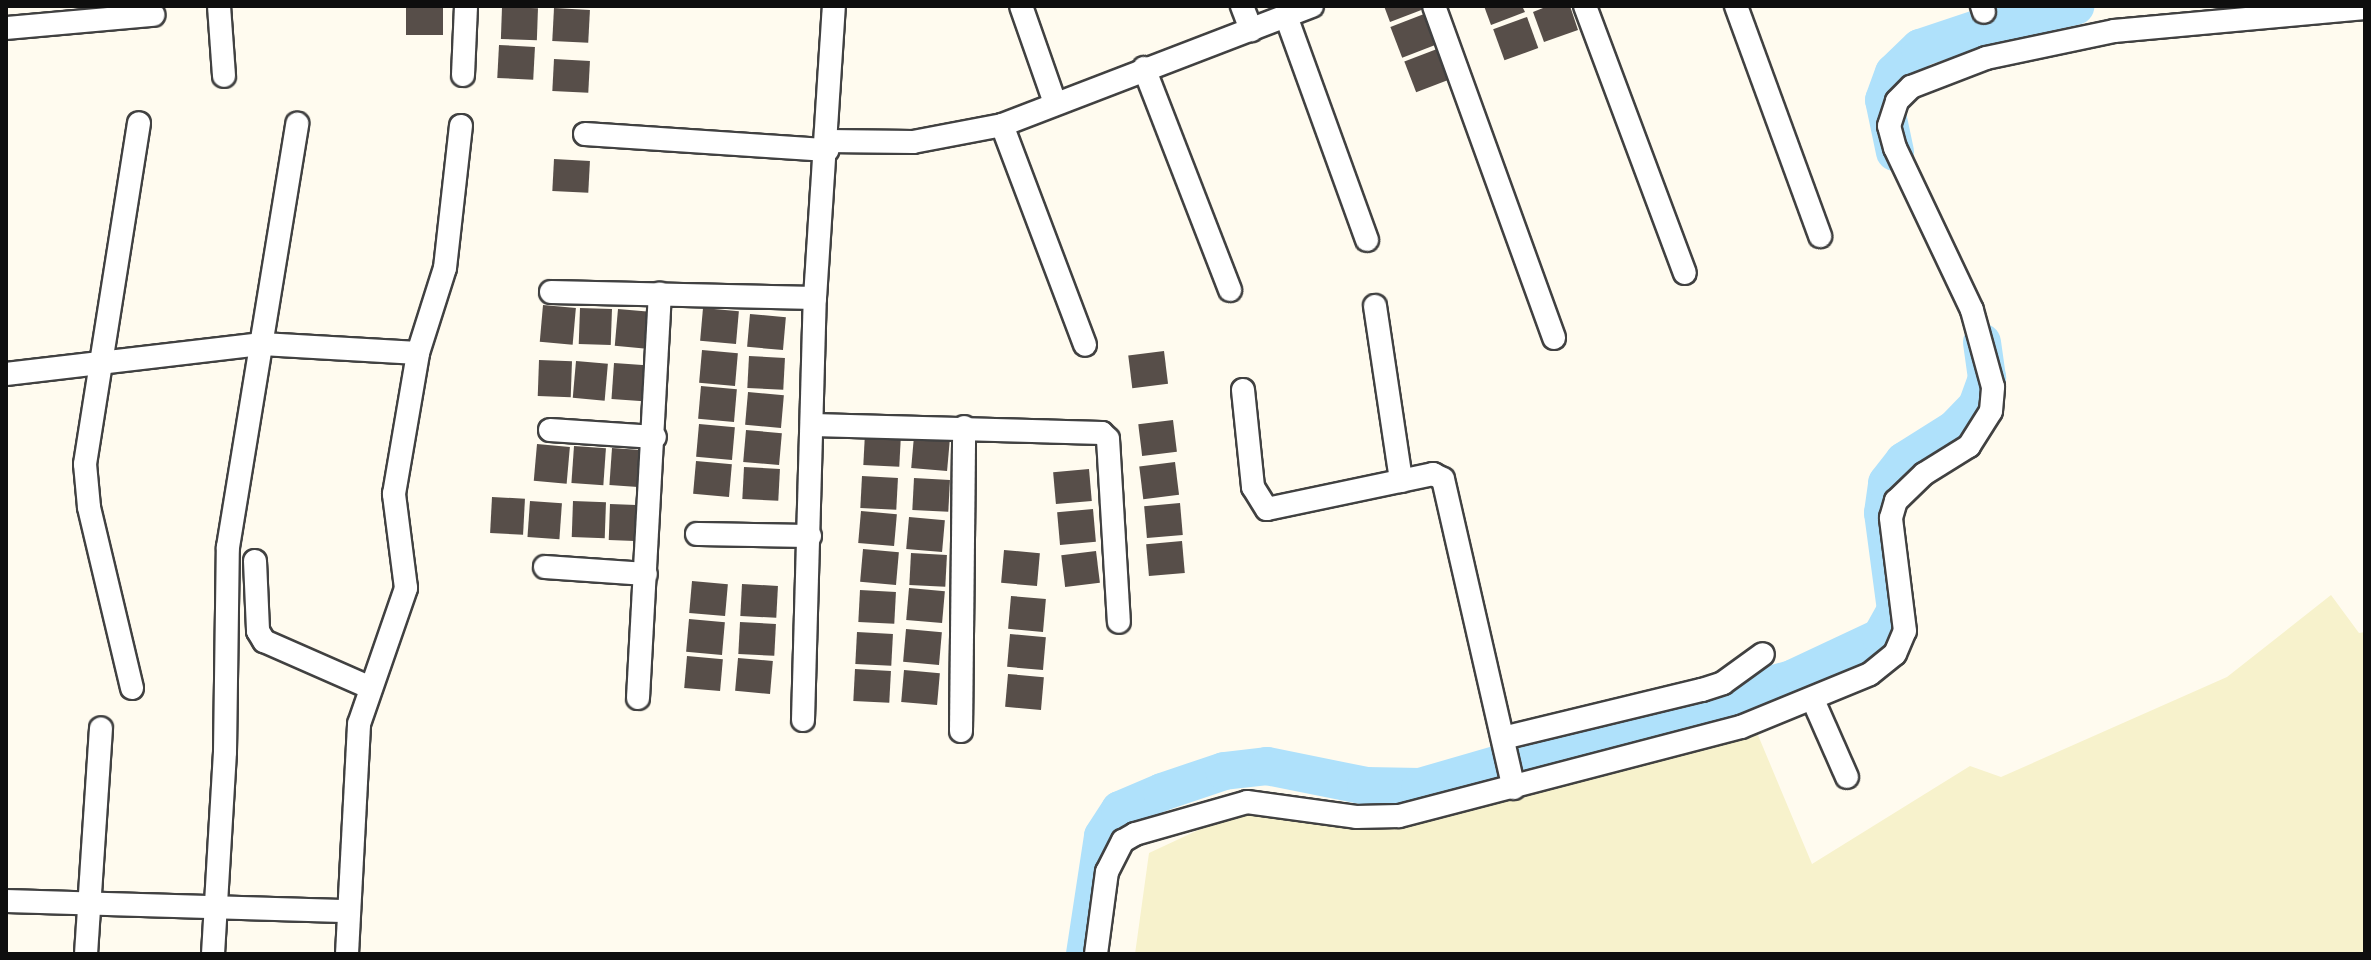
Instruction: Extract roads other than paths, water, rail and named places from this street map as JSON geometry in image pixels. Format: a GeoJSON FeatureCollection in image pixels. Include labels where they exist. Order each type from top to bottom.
{"type":"FeatureCollection","features":[{"type":"Feature","properties":{"kind":"street"},"geometry":{"type":"LineString","coordinates":[[219,6],[224,76]]}},
{"type":"Feature","properties":{"kind":"street"},"geometry":{"type":"LineString","coordinates":[[463,75],[466,6]]}},
{"type":"Feature","properties":{"kind":"street"},"geometry":{"type":"LineString","coordinates":[[803,720],[815,298],[834,6]]}},
{"type":"Feature","properties":{"kind":"street"},"geometry":{"type":"LineString","coordinates":[[1021,6],[1055,103]]}},
{"type":"Feature","properties":{"kind":"street"},"geometry":{"type":"LineString","coordinates":[[1242,6],[1251,30]]}},
{"type":"Feature","properties":{"kind":"street"},"geometry":{"type":"LineString","coordinates":[[585,134],[827,146],[913,142],[1002,125],[1312,6]]}},
{"type":"Feature","properties":{"kind":"street"},"geometry":{"type":"LineString","coordinates":[[1434,6],[1554,338]]}},
{"type":"Feature","properties":{"kind":"street"},"geometry":{"type":"LineString","coordinates":[[1585,6],[1685,273]]}},
{"type":"Feature","properties":{"kind":"street"},"geometry":{"type":"LineString","coordinates":[[1736,6],[1820,236]]}},
{"type":"Feature","properties":{"kind":"street"},"geometry":{"type":"LineString","coordinates":[[1096,954],[1107,872],[1123,841],[1135,834],[1247,802],[1372,818],[1512,781],[1741,727],[1870,674],[1895,654],[1905,631],[1891,518],[1896,501],[1907,487],[1969,446],[1991,411],[1987,354],[1972,310],[1895,148],[1889,126],[1897,101],[1911,87],[1986,58],[2114,31],[2365,8]]}},
{"type":"Feature","properties":{"kind":"street"},"geometry":{"type":"LineString","coordinates":[[6,28],[44,15],[153,15]]}},
{"type":"Feature","properties":{"kind":"street"},"geometry":{"type":"LineString","coordinates":[[1286,16],[1367,240]]}},
{"type":"Feature","properties":{"kind":"street"},"geometry":{"type":"LineString","coordinates":[[1144,68],[1230,290]]}},
{"type":"Feature","properties":{"kind":"street"},"geometry":{"type":"LineString","coordinates":[[132,688],[89,507],[85,464],[139,123]]}},
{"type":"Feature","properties":{"kind":"street"},"geometry":{"type":"LineString","coordinates":[[213,954],[225,752],[228,547],[297,124]]}},
{"type":"Feature","properties":{"kind":"street"},"geometry":{"type":"LineString","coordinates":[[1002,125],[1085,345]]}},
{"type":"Feature","properties":{"kind":"street"},"geometry":{"type":"LineString","coordinates":[[347,954],[354,769],[369,687],[406,588],[394,494],[418,353],[445,268],[461,126]]}},
{"type":"Feature","properties":{"kind":"street"},"geometry":{"type":"LineString","coordinates":[[551,292],[815,298]]}},
{"type":"Feature","properties":{"kind":"street"},"geometry":{"type":"LineString","coordinates":[[638,698],[655,437],[660,294]]}},
{"type":"Feature","properties":{"kind":"street"},"geometry":{"type":"LineString","coordinates":[[1375,306],[1401,481]]}},
{"type":"Feature","properties":{"kind":"street"},"geometry":{"type":"LineString","coordinates":[[6,374],[100,366],[262,344],[418,353]]}},
{"type":"Feature","properties":{"kind":"street"},"geometry":{"type":"LineString","coordinates":[[1243,390],[1253,487],[1267,509],[1433,474],[1447,487],[1512,781]]}},
{"type":"Feature","properties":{"kind":"street"},"geometry":{"type":"LineString","coordinates":[[813,425],[1094,430],[1108,439],[1119,622]]}},
{"type":"Feature","properties":{"kind":"street"},"geometry":{"type":"LineString","coordinates":[[961,731],[964,427]]}},
{"type":"Feature","properties":{"kind":"street"},"geometry":{"type":"LineString","coordinates":[[550,430],[655,437]]}},
{"type":"Feature","properties":{"kind":"street"},"geometry":{"type":"LineString","coordinates":[[697,534],[810,536]]}},
{"type":"Feature","properties":{"kind":"street"},"geometry":{"type":"LineString","coordinates":[[255,561],[258,631],[264,641],[369,687]]}},
{"type":"Feature","properties":{"kind":"street"},"geometry":{"type":"LineString","coordinates":[[545,567],[646,574]]}},
{"type":"Feature","properties":{"kind":"street"},"geometry":{"type":"LineString","coordinates":[[1503,740],[1702,690],[1723,683],[1763,654]]}},
{"type":"Feature","properties":{"kind":"street"},"geometry":{"type":"LineString","coordinates":[[1813,700],[1847,777]]}},
{"type":"Feature","properties":{"kind":"street"},"geometry":{"type":"LineString","coordinates":[[86,954],[101,728]]}},
{"type":"Feature","properties":{"kind":"street"},"geometry":{"type":"LineString","coordinates":[[6,901],[348,911]]}},
{"type":"Feature","properties":{"kind":"waterway"},"geometry":{"type":"LineString","coordinates":[[1895,152],[1884,100],[1894,73],[1920,48],[1980,28],[2075,6]]}},
{"type":"Feature","properties":{"kind":"waterway"},"geometry":{"type":"LineString","coordinates":[[1085,954],[1103,836],[1120,810],[1162,792],[1224,771],[1267,766],[1366,786],[1420,787],[1794,678],[1881,637],[1896,610],[1883,513],[1887,483],[1904,461],[1955,429],[1977,406],[1987,378],[1982,342]]}}]}
